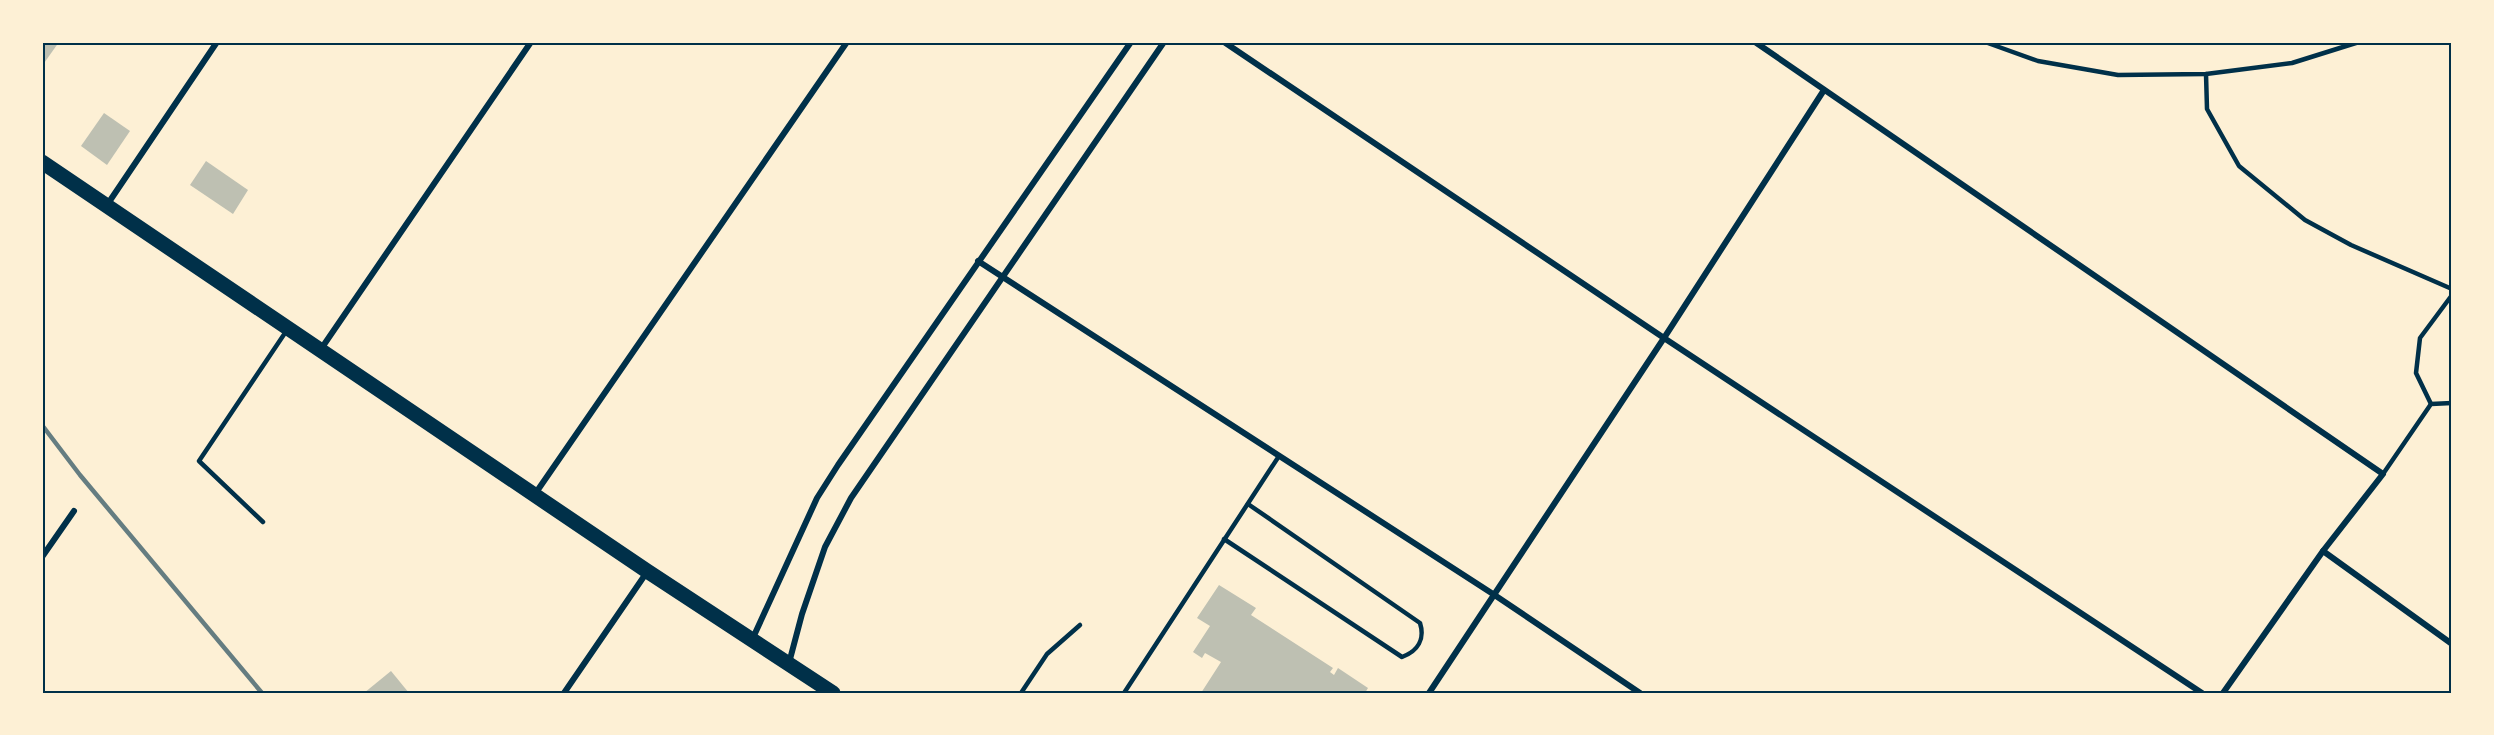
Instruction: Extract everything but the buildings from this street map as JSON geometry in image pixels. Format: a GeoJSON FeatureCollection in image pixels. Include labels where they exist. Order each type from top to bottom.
{"type":"FeatureCollection","features":[{"type":"Feature","properties":{"kind":"main road"},"geometry":{"type":"LineString","coordinates":[[42,162],[788,664],[816,688],[833,693]]}},
{"type":"Feature","properties":{"kind":"street"},"geometry":{"type":"LineString","coordinates":[[106,205],[217,42]]}},
{"type":"Feature","properties":{"kind":"street"},"geometry":{"type":"LineString","coordinates":[[321,350],[531,42]]}},
{"type":"Feature","properties":{"kind":"street"},"geometry":{"type":"LineString","coordinates":[[535,495],[847,42]]}},
{"type":"Feature","properties":{"kind":"street"},"geometry":{"type":"LineString","coordinates":[[752,640],[817,498],[978,261],[1131,42]]}},
{"type":"Feature","properties":{"kind":"street"},"geometry":{"type":"LineString","coordinates":[[788,664],[825,547],[851,498],[1164,42]]}},
{"type":"Feature","properties":{"kind":"street"},"geometry":{"type":"LineString","coordinates":[[1224,42],[1664,339],[2202,693]]}},
{"type":"Feature","properties":{"kind":"street"},"geometry":{"type":"LineString","coordinates":[[1755,42],[2383,474],[2323,551],[2223,693]]}},
{"type":"Feature","properties":{"kind":"street"},"geometry":{"type":"LineString","coordinates":[[1429,693],[1664,339],[1824,90]]}},
{"type":"Feature","properties":{"kind":"street"},"geometry":{"type":"LineString","coordinates":[[978,261],[1493,594],[1640,693]]}},
{"type":"Feature","properties":{"kind":"street"},"geometry":{"type":"LineString","coordinates":[[42,557],[74,511]]}},
{"type":"Feature","properties":{"kind":"street"},"geometry":{"type":"LineString","coordinates":[[2323,551],[2452,644]]}},
{"type":"Feature","properties":{"kind":"street"},"geometry":{"type":"LineString","coordinates":[[564,693],[647,571]]}},
{"type":"Feature","properties":{"kind":"lane"},"geometry":{"type":"LineString","coordinates":[[1985,42],[2038,61],[2118,75],[2206,74],[2292,63],[2359,42]]}},
{"type":"Feature","properties":{"kind":"lane"},"geometry":{"type":"LineString","coordinates":[[2206,74],[2208,110],[2239,166],[2305,220],[2351,245],[2452,289]]}},
{"type":"Feature","properties":{"kind":"lane"},"geometry":{"type":"LineString","coordinates":[[2431,404],[2416,373],[2420,338],[2452,295]]}},
{"type":"Feature","properties":{"kind":"lane"},"geometry":{"type":"LineString","coordinates":[[263,522],[199,461],[288,328]]}},
{"type":"Feature","properties":{"kind":"lane"},"geometry":{"type":"LineString","coordinates":[[2431,404],[2452,403]]}},
{"type":"Feature","properties":{"kind":"lane"},"geometry":{"type":"LineString","coordinates":[[2383,474],[2431,404]]}},
{"type":"Feature","properties":{"kind":"lane"},"geometry":{"type":"LineString","coordinates":[[1124,693],[1279,456]]}},
{"type":"Feature","properties":{"kind":"lane"},"geometry":{"type":"LineString","coordinates":[[1224,539],[1402,657],[1409,655],[1418,646],[1423,634],[1420,623],[1248,504]]}},
{"type":"Feature","properties":{"kind":"lane"},"geometry":{"type":"LineString","coordinates":[[1021,693],[1047,654],[1080,625]]}},
{"type":"Feature","properties":{"kind":"railway"},"geometry":{"type":"LineString","coordinates":[[42,425],[80,475],[262,693]]}}]}
